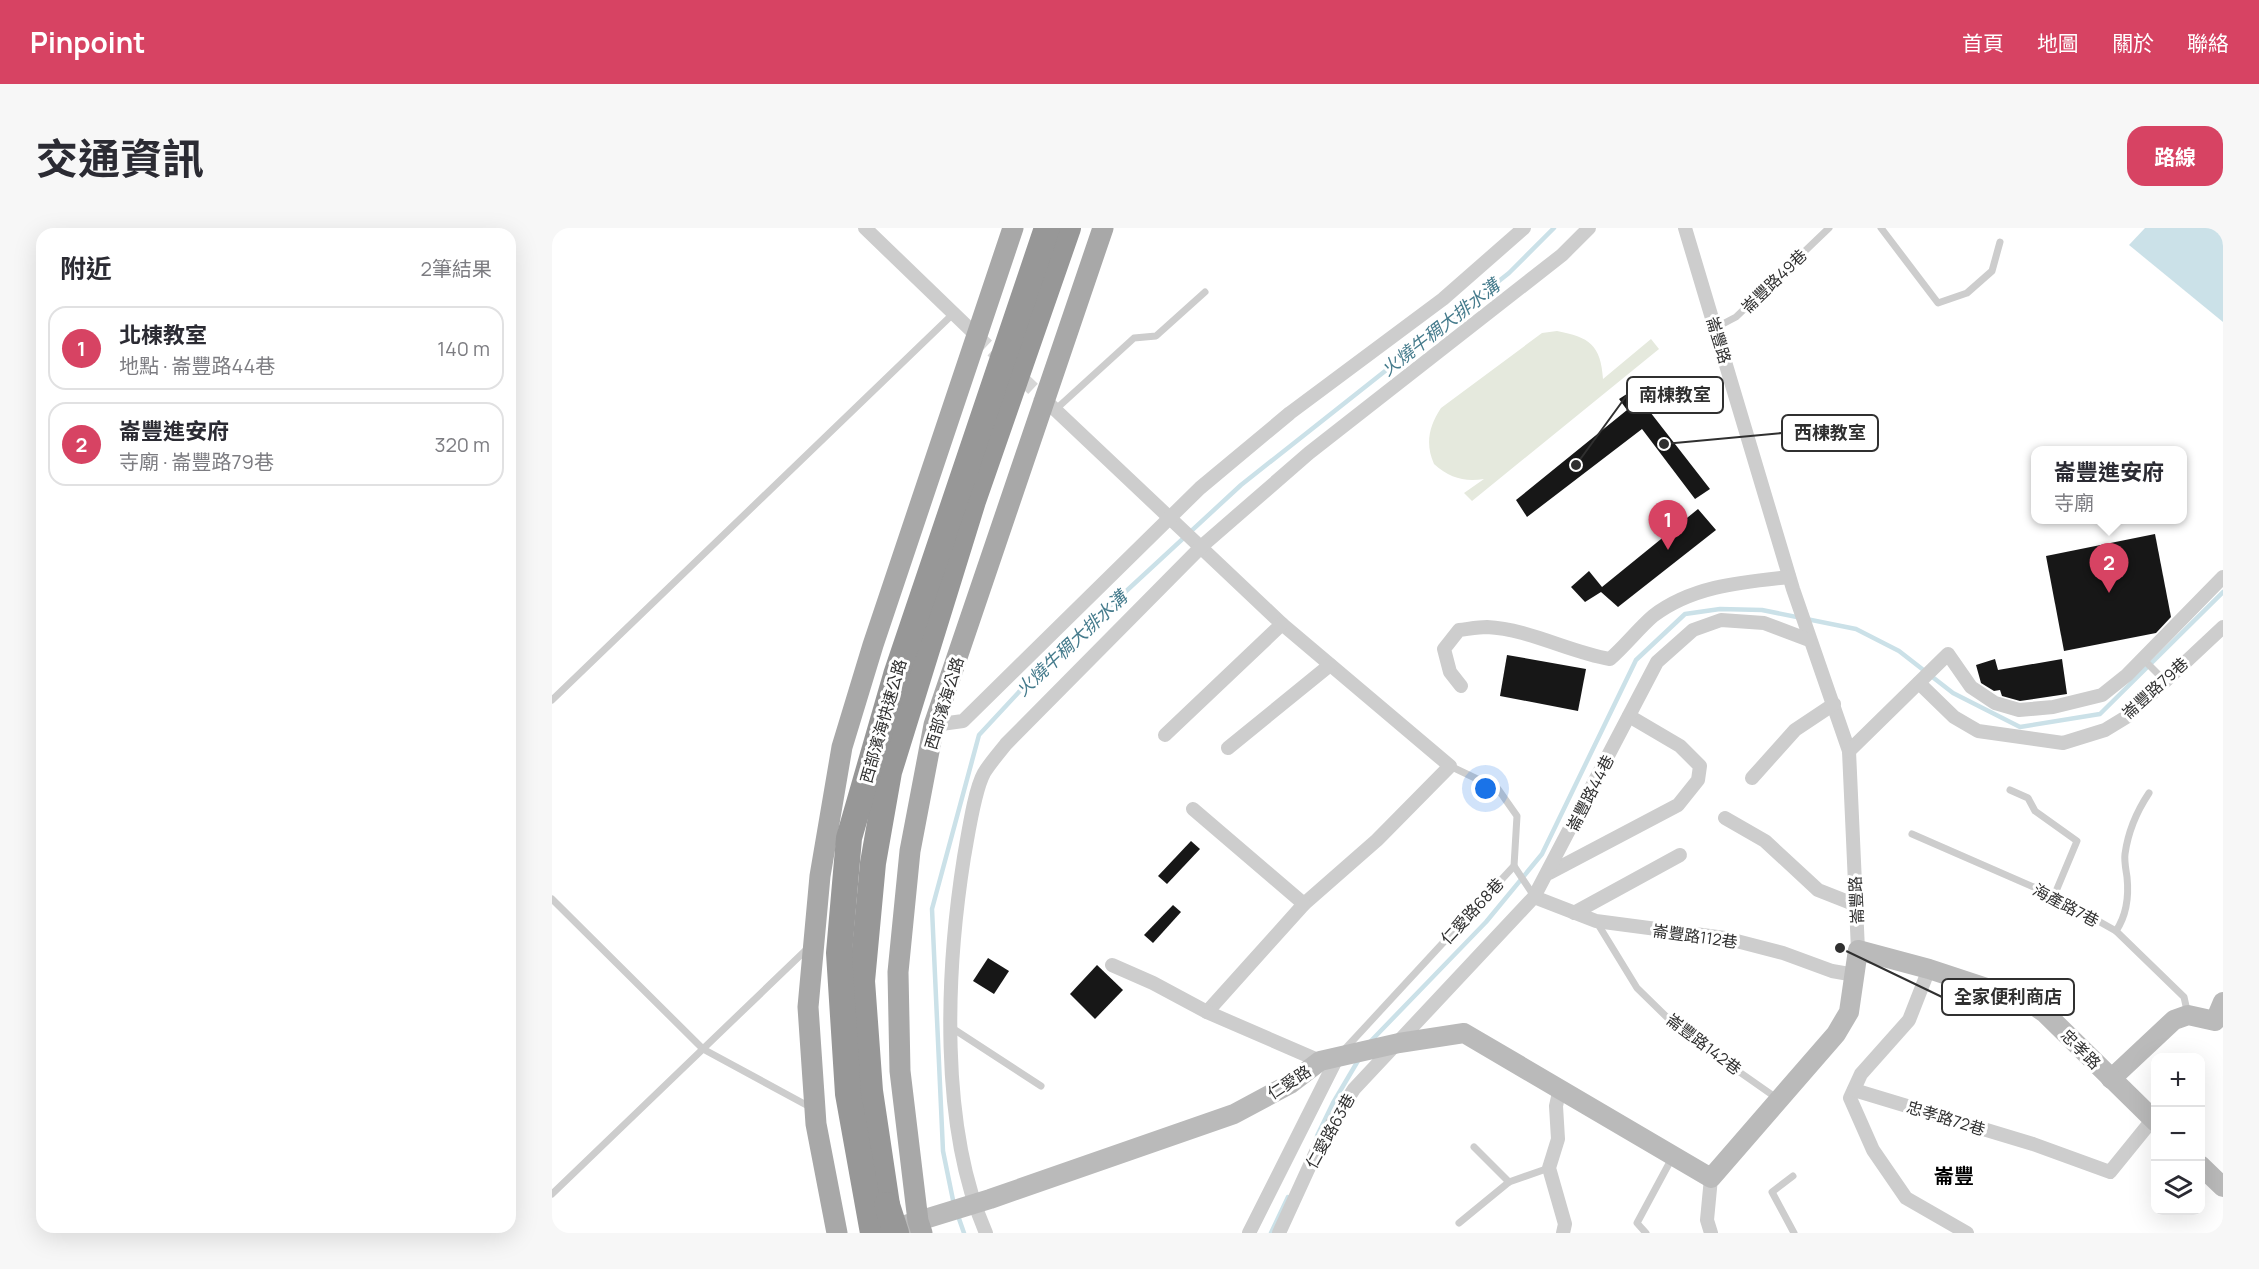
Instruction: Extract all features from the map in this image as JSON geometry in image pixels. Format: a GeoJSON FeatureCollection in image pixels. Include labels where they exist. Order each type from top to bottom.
{"type":"FeatureCollection","features":[{"type":"Feature","properties":{"kind":"highway","name":"西部濱海快速公路"},"geometry":{"type":"LineString","coordinates":[[896,1233],[878,1221],[848,1094],[839,953],[849,838],[896,675],[1047,228]]}},
{"type":"Feature","properties":{"kind":"highway","name":"西部濱海快速公路"},"geometry":{"type":"LineString","coordinates":[[878,1221],[862,981],[873,863],[889,772],[973,501],[1068,228]]}},
{"type":"Feature","properties":{"kind":"main road"},"geometry":{"type":"LineString","coordinates":[[837,1233],[822,1165],[815,1109],[808,1007],[820,876],[842,747],[873,645],[1013,228]]}},
{"type":"Feature","properties":{"kind":"main road","name":"西部濱海公路"},"geometry":{"type":"LineString","coordinates":[[923,1229],[900,1071],[898,972],[910,851],[934,725],[1051,406],[1103,228]]}},
{"type":"Feature","properties":{"kind":"street"},"geometry":{"type":"LineString","coordinates":[[865,228],[977,336]]}},
{"type":"Feature","properties":{"kind":"street"},"geometry":{"type":"LineString","coordinates":[[934,725],[963,721],[1170,517],[1290,413],[1443,299],[1524,228]]}},
{"type":"Feature","properties":{"kind":"street"},"geometry":{"type":"LineString","coordinates":[[986,1233],[973,1203],[953,1098],[952,1028],[954,923],[968,834],[984,774],[1006,744],[1202,546],[1309,453],[1562,255],[1589,228]]}},
{"type":"Feature","properties":{"kind":"street","name":"崙豐路"},"geometry":{"type":"LineString","coordinates":[[1685,228],[1791,583],[1849,751],[1858,950],[1849,1012],[1836,1034],[1711,1178]]}},
{"type":"Feature","properties":{"kind":"street"},"geometry":{"type":"LineString","coordinates":[[1051,406],[1202,546],[1282,624],[1450,766],[1377,840],[1304,904],[1207,1012]]}},
{"type":"Feature","properties":{"kind":"street"},"geometry":{"type":"LineString","coordinates":[[1849,751],[1948,654],[1971,687],[1995,703],[2019,710],[2053,707],[2102,695],[2143,659],[2223,577]]}},
{"type":"Feature","properties":{"kind":"street"},"geometry":{"type":"LineString","coordinates":[[1461,686],[1450,672],[1444,649],[1459,630],[1486,627],[1519,632],[1587,655],[1610,659],[1652,617],[1686,595],[1740,582],[1791,583]]}},
{"type":"Feature","properties":{"kind":"street","name":"崙豐路44巷"},"geometry":{"type":"LineString","coordinates":[[1400,1043],[1534,897],[1549,873],[1657,662],[1693,630],[1721,620],[1764,623],[1808,636]]}},
{"type":"Feature","properties":{"kind":"street"},"geometry":{"type":"LineString","coordinates":[[1165,735],[1282,624]]}},
{"type":"Feature","properties":{"kind":"street","name":"崙豐路79巷"},"geometry":{"type":"LineString","coordinates":[[1918,683],[1953,717],[1978,731],[2064,742],[2105,730],[2128,716],[2223,627]]}},
{"type":"Feature","properties":{"kind":"street"},"geometry":{"type":"LineString","coordinates":[[1228,748],[1330,665]]}},
{"type":"Feature","properties":{"kind":"street"},"geometry":{"type":"LineString","coordinates":[[1752,778],[1795,730],[1834,704]]}},
{"type":"Feature","properties":{"kind":"street"},"geometry":{"type":"LineString","coordinates":[[1549,873],[1678,805],[1698,780],[1700,766],[1680,746],[1629,716]]}},
{"type":"Feature","properties":{"kind":"street"},"geometry":{"type":"LineString","coordinates":[[1193,809],[1304,904]]}},
{"type":"Feature","properties":{"kind":"street"},"geometry":{"type":"LineString","coordinates":[[1725,818],[1765,841],[1818,890],[1856,905]]}},
{"type":"Feature","properties":{"kind":"street"},"geometry":{"type":"LineString","coordinates":[[1574,913],[1680,855]]}},
{"type":"Feature","properties":{"kind":"street","name":"崙豐路112巷"},"geometry":{"type":"LineString","coordinates":[[1534,897],[1596,921],[1725,938],[1783,953],[1832,971],[1856,975]]}},
{"type":"Feature","properties":{"kind":"street","name":"忠孝路"},"geometry":{"type":"LineString","coordinates":[[1858,950],[1929,969],[2029,1002],[2045,1013],[2151,1117]]}},
{"type":"Feature","properties":{"kind":"street"},"geometry":{"type":"LineString","coordinates":[[1112,965],[1154,983],[1207,1012],[1329,1059],[1254,1231]]}},
{"type":"Feature","properties":{"kind":"street"},"geometry":{"type":"LineString","coordinates":[[1929,969],[1910,1020],[1861,1074],[1850,1098],[1873,1150],[1889,1177],[1906,1198],[1967,1233]]}},
{"type":"Feature","properties":{"kind":"street"},"geometry":{"type":"LineString","coordinates":[[2111,1079],[2174,1020],[2188,1015],[2219,1024],[2223,1002]]}},
{"type":"Feature","properties":{"kind":"street","name":"仁愛路"},"geometry":{"type":"LineString","coordinates":[[878,1221],[923,1229],[973,1203],[1234,1114],[1290,1084],[1329,1059],[1400,1043],[1464,1033],[1711,1178]]}},
{"type":"Feature","properties":{"kind":"street","name":"仁愛路63巷"},"geometry":{"type":"LineString","coordinates":[[1279,1233],[1321,1141],[1348,1097],[1400,1043]]}},
{"type":"Feature","properties":{"kind":"street"},"geometry":{"type":"LineString","coordinates":[[1560,1088],[1556,1106],[1558,1139],[1549,1168],[1565,1224],[1563,1233]]}},
{"type":"Feature","properties":{"kind":"street","name":"忠孝路72巷"},"geometry":{"type":"LineString","coordinates":[[1854,1090],[2033,1143],[2110,1172],[2151,1124]]}},
{"type":"Feature","properties":{"kind":"street"},"geometry":{"type":"LineString","coordinates":[[2205,1170],[2223,1186]]}},
{"type":"Feature","properties":{"kind":"street"},"geometry":{"type":"LineString","coordinates":[[1711,1178],[1707,1220],[1711,1233]]}},
{"type":"Feature","properties":{"kind":"lane"},"geometry":{"type":"LineString","coordinates":[[1881,228],[1938,303],[1967,293],[1992,271],[2000,242]]}},
{"type":"Feature","properties":{"kind":"lane","name":"崙豐路49巷"},"geometry":{"type":"LineString","coordinates":[[1715,328],[1736,317],[1826,229]]}},
{"type":"Feature","properties":{"kind":"lane"},"geometry":{"type":"LineString","coordinates":[[1051,406],[1134,338],[1156,336],[1205,292]]}},
{"type":"Feature","properties":{"kind":"lane"},"geometry":{"type":"LineString","coordinates":[[552,700],[954,313]]}},
{"type":"Feature","properties":{"kind":"lane"},"geometry":{"type":"LineString","coordinates":[[2143,659],[2165,681]]}},
{"type":"Feature","properties":{"kind":"lane","name":"仁愛路68巷"},"geometry":{"type":"LineString","coordinates":[[1329,1059],[1514,866],[1517,816],[1498,789],[1450,766]]}},
{"type":"Feature","properties":{"kind":"lane"},"geometry":{"type":"LineString","coordinates":[[2010,790],[2028,798],[2035,811],[2077,841],[2054,896]]}},
{"type":"Feature","properties":{"kind":"lane"},"geometry":{"type":"LineString","coordinates":[[2116,932],[2124,919],[2128,882],[2125,856],[2130,833],[2140,806],[2149,793]]}},
{"type":"Feature","properties":{"kind":"lane","name":"海產路7巷"},"geometry":{"type":"LineString","coordinates":[[1912,834],[2054,896],[2116,932],[2184,997],[2188,1015]]}},
{"type":"Feature","properties":{"kind":"lane"},"geometry":{"type":"LineString","coordinates":[[1514,866],[1534,897]]}},
{"type":"Feature","properties":{"kind":"lane"},"geometry":{"type":"LineString","coordinates":[[552,899],[703,1049],[815,1109]]}},
{"type":"Feature","properties":{"kind":"lane","name":"崙豐路142巷"},"geometry":{"type":"LineString","coordinates":[[1596,921],[1644,996],[1681,1031],[1779,1101]]}},
{"type":"Feature","properties":{"kind":"lane"},"geometry":{"type":"LineString","coordinates":[[552,1194],[814,942]]}},
{"type":"Feature","properties":{"kind":"lane"},"geometry":{"type":"LineString","coordinates":[[952,1028],[1041,1086]]}},
{"type":"Feature","properties":{"kind":"lane"},"geometry":{"type":"LineString","coordinates":[[1474,1147],[1509,1182]]}},
{"type":"Feature","properties":{"kind":"lane"},"geometry":{"type":"LineString","coordinates":[[1646,1233],[1637,1224],[1673,1155]]}},
{"type":"Feature","properties":{"kind":"lane"},"geometry":{"type":"LineString","coordinates":[[1459,1223],[1509,1182],[1549,1168]]}},
{"type":"Feature","properties":{"kind":"lane"},"geometry":{"type":"LineString","coordinates":[[1793,1176],[1772,1192],[1794,1233]]}},
{"type":"Feature","properties":{"kind":"shaded area"},"geometry":{"type":"Polygon","coordinates":[[[1557,331],[1577,336],[1591,344],[1599,358],[1603,379],[1651,339],[1659,349],[1472,501],[1464,493],[1484,479],[1458,478],[1434,464],[1431,457],[1429,442],[1431,428],[1437,415],[1441,408],[1542,333],[1557,331]]]}},
{"type":"Feature","properties":{"kind":"water"},"geometry":{"type":"Polygon","coordinates":[[[2145,228],[2223,228],[2223,322],[2129,245],[2145,228]]]}},
{"type":"Feature","properties":{"kind":"building"},"geometry":{"type":"Polygon","coordinates":[[[1633,390],[1710,489],[1695,499],[1642,429],[1527,517],[1516,500],[1627,410],[1619,399],[1633,390]]]}},
{"type":"Feature","properties":{"kind":"building"},"geometry":{"type":"Polygon","coordinates":[[[1698,509],[1716,530],[1618,607],[1601,592],[1585,602],[1571,587],[1589,571],[1602,587],[1698,509]]]}},
{"type":"Feature","properties":{"kind":"building"},"geometry":{"type":"Polygon","coordinates":[[[2155,534],[2171,617],[2156,633],[2064,651],[2046,556],[2155,534]]]}},
{"type":"Feature","properties":{"kind":"building"},"geometry":{"type":"Polygon","coordinates":[[[1507,655],[1586,669],[1578,711],[1500,696],[1507,655]]]}},
{"type":"Feature","properties":{"kind":"building"},"geometry":{"type":"Polygon","coordinates":[[[1995,659],[1998,670],[2062,659],[2067,694],[2020,701],[2002,696],[2000,690],[1994,691],[1981,683],[1976,665],[1995,659]]]}},
{"type":"Feature","properties":{"kind":"building"},"geometry":{"type":"Polygon","coordinates":[[[1191,841],[1200,849],[1167,884],[1158,876],[1191,841]]]}},
{"type":"Feature","properties":{"kind":"building"},"geometry":{"type":"Polygon","coordinates":[[[1173,905],[1181,912],[1153,943],[1144,935],[1173,905]]]}},
{"type":"Feature","properties":{"kind":"building"},"geometry":{"type":"Polygon","coordinates":[[[988,958],[1009,971],[994,994],[973,981],[988,958]]]}},
{"type":"Feature","properties":{"kind":"building"},"geometry":{"type":"Polygon","coordinates":[[[1097,965],[1123,990],[1095,1019],[1070,994],[1097,965]]]}},
{"type":"Feature","properties":{"kind":"waterway","name":"火燒牛稠大排水溝"},"geometry":{"type":"LineString","coordinates":[[954,1205],[943,1151],[932,909],[979,735],[1030,680],[1241,485],[1509,273],[1554,228]]}},
{"type":"Feature","properties":{"kind":"waterway"},"geometry":{"type":"LineString","coordinates":[[1368,1044],[1486,922],[1542,854],[1636,660],[1685,614],[1720,609],[1762,610],[1856,629],[1899,651],[1953,693],[2020,727],[2100,714],[2223,592]]}},
{"type":"Feature","properties":{"kind":"waterway"},"geometry":{"type":"LineString","coordinates":[[1317,1136],[1359,1059]]}},
{"type":"Feature","properties":{"kind":"waterway"},"geometry":{"type":"LineString","coordinates":[[1271,1233],[1288,1197]]}},
{"type":"Feature","properties":{"kind":"waterway","name":"火燒牛稠大排水溝"},"geometry":{"type":"LineString","coordinates":[[957,1213],[964,1233]]}},
{"type":"Feature","properties":{"kind":"tunnel"},"geometry":{"type":"LineString","coordinates":[[977,336],[1046,401]]}},
{"type":"Feature","properties":{"kind":"place","name":"西棟教室"},"geometry":{"type":"Point","coordinates":[1664,444]}},
{"type":"Feature","properties":{"kind":"place","name":"南棟教室"},"geometry":{"type":"Point","coordinates":[1576,465]}},
{"type":"Feature","properties":{"kind":"place","name":"北棟教室"},"geometry":{"type":"Point","coordinates":[1668,550]}},
{"type":"Feature","properties":{"kind":"place","name":"崙豐進安府"},"geometry":{"type":"Point","coordinates":[2109,593]}},
{"type":"Feature","properties":{"kind":"place","name":"全家便利商店"},"geometry":{"type":"Point","coordinates":[1840,948]}},
{"type":"Feature","properties":{"kind":"district","name":"崙豐"},"geometry":{"type":"Point","coordinates":[1954,1175]}}]}
